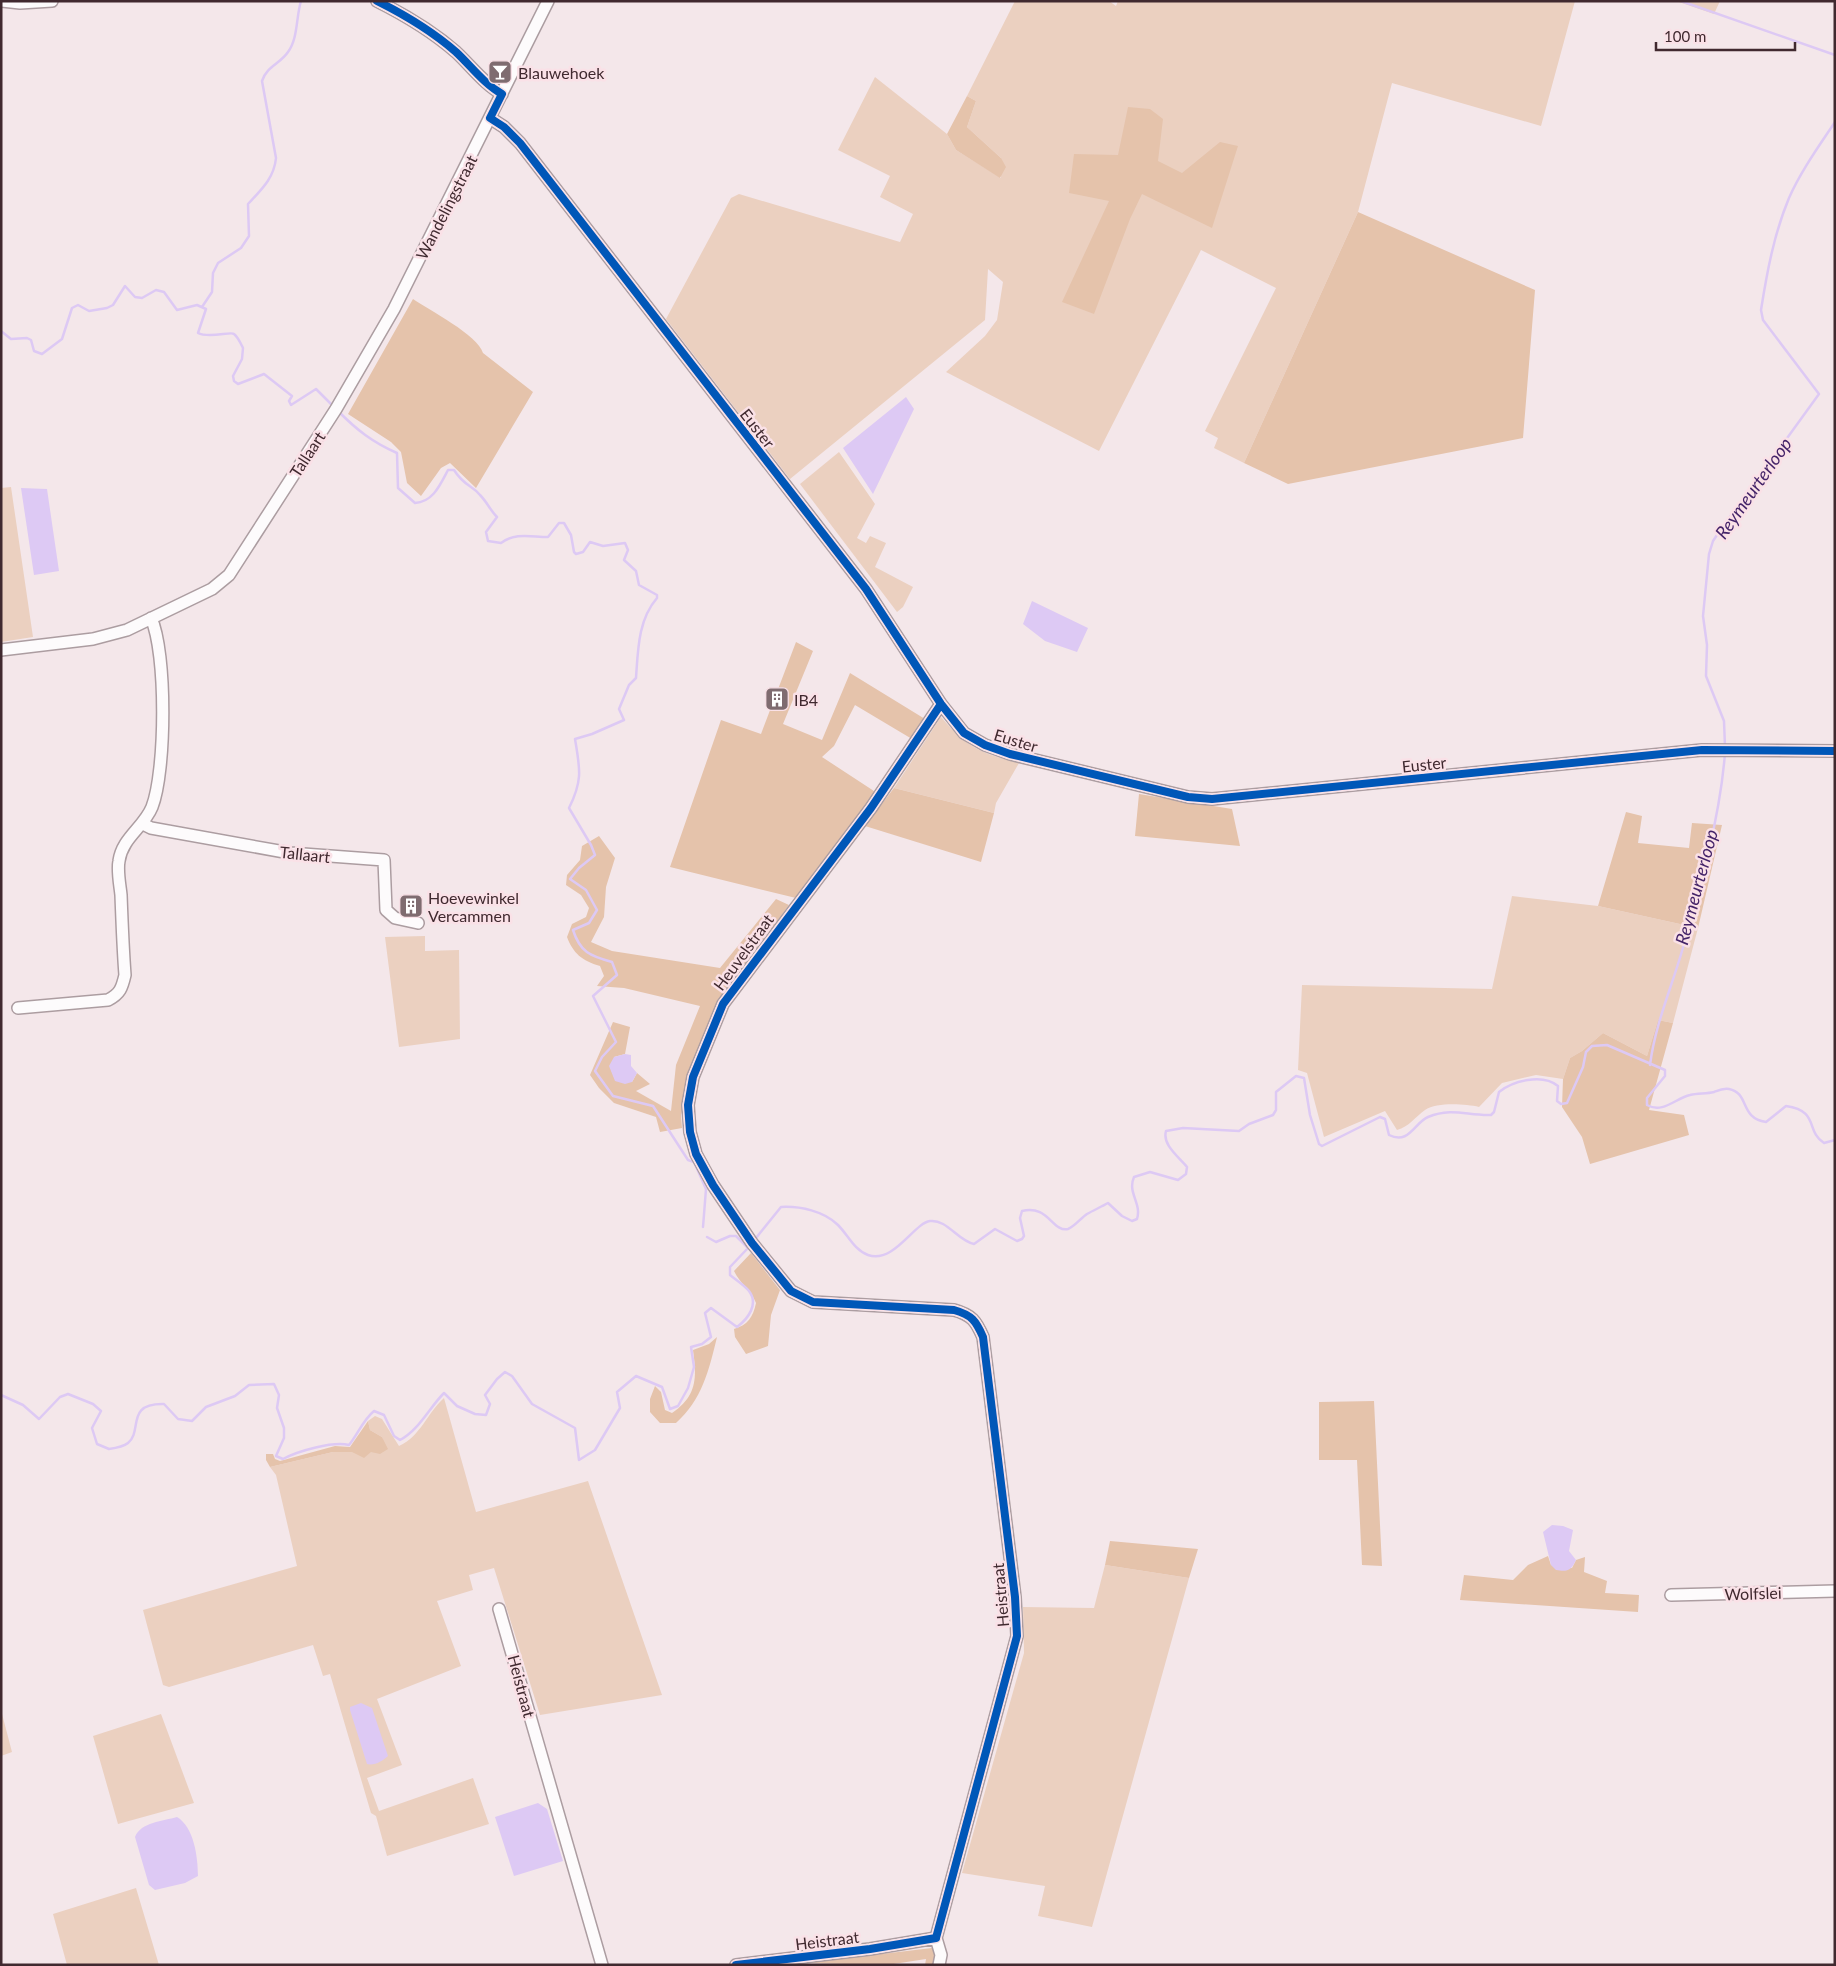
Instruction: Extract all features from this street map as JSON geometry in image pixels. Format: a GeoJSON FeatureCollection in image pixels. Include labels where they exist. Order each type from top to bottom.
{"type":"FeatureCollection","features":[{"type":"Feature","properties":{"kind":"street"},"geometry":{"type":"LineString","coordinates":[[2,1],[20,4],[52,1]]}},
{"type":"Feature","properties":{"kind":"street"},"geometry":{"type":"LineString","coordinates":[[377,1],[430,31],[466,61],[487,84],[502,94]]}},
{"type":"Feature","properties":{"kind":"street","name":"Wandelingstraat"},"geometry":{"type":"LineString","coordinates":[[336,409],[394,309],[548,1]]}},
{"type":"Feature","properties":{"kind":"street","name":"Euster"},"geometry":{"type":"LineString","coordinates":[[490,118],[504,127],[520,143],[866,589],[941,704],[964,732],[985,745],[1010,754],[1188,797],[1212,799],[1702,750],[1835,751]]}},
{"type":"Feature","properties":{"kind":"street","name":"Tallaart"},"geometry":{"type":"LineString","coordinates":[[1,650],[107,636],[127,630],[212,589],[229,576],[336,409]]}},
{"type":"Feature","properties":{"kind":"street"},"geometry":{"type":"LineString","coordinates":[[18,1008],[108,1000],[117,996],[122,987],[125,975],[119,861],[127,840],[143,824],[156,796],[159,776],[162,713],[155,626],[151,618]]}},
{"type":"Feature","properties":{"kind":"street","name":"Heuvelstraat"},"geometry":{"type":"LineString","coordinates":[[752,1243],[713,1184],[696,1154],[690,1132],[688,1105],[693,1077],[702,1050],[722,1004],[871,808],[941,704]]}},
{"type":"Feature","properties":{"kind":"street","name":"Tallaart"},"geometry":{"type":"LineString","coordinates":[[143,824],[151,828],[290,853],[384,860],[386,910],[395,918],[418,923]]}},
{"type":"Feature","properties":{"kind":"street","name":"Heistraat"},"geometry":{"type":"LineString","coordinates":[[736,1965],[870,1949],[936,1938],[1017,1636],[1015,1597],[983,1337],[976,1321],[967,1313],[954,1310],[821,1302],[800,1296],[783,1284],[752,1243]]}},
{"type":"Feature","properties":{"kind":"street","name":"Wolfslei"},"geometry":{"type":"LineString","coordinates":[[1671,1595],[1835,1590]]}},
{"type":"Feature","properties":{"kind":"street","name":"Heistraat"},"geometry":{"type":"LineString","coordinates":[[499,1609],[602,1965]]}},
{"type":"Feature","properties":{"kind":"street"},"geometry":{"type":"LineString","coordinates":[[936,1938],[941,1955],[939,1965]]}},
{"type":"Feature","properties":{"kind":"shaded area"},"geometry":{"type":"Polygon","coordinates":[[[1015,1],[1109,1],[1116,6],[1118,1],[1575,1],[1541,126],[1392,83],[1358,212],[1244,463],[1214,448],[1218,438],[1205,431],[1276,288],[1201,250],[1099,451],[946,372],[985,336],[997,320],[1003,282],[988,269],[985,320],[790,479],[666,319],[731,198],[739,194],[900,242],[913,214],[880,197],[890,176],[838,150],[875,77],[947,134],[956,150],[1001,178],[1001,158],[967,127],[976,101],[967,96],[1015,1]]]}},
{"type":"Feature","properties":{"kind":"shaded area"},"geometry":{"type":"Polygon","coordinates":[[[1676,1],[1720,1],[1714,14],[1676,1]]]}},
{"type":"Feature","properties":{"kind":"shaded area"},"geometry":{"type":"Polygon","coordinates":[[[967,96],[976,101],[967,127],[1001,158],[1006,167],[1000,178],[956,150],[947,134],[967,96]]]}},
{"type":"Feature","properties":{"kind":"shaded area"},"geometry":{"type":"Polygon","coordinates":[[[1128,107],[1150,109],[1163,119],[1158,161],[1182,173],[1220,142],[1238,146],[1212,228],[1142,194],[1130,219],[1094,314],[1062,302],[1109,201],[1069,193],[1074,154],[1118,155],[1128,107]]]}},
{"type":"Feature","properties":{"kind":"shaded area"},"geometry":{"type":"Polygon","coordinates":[[[1358,212],[1535,290],[1523,438],[1288,484],[1244,463],[1358,212]]]}},
{"type":"Feature","properties":{"kind":"shaded area"},"geometry":{"type":"Polygon","coordinates":[[[413,299],[463,331],[479,346],[483,353],[533,392],[476,488],[450,463],[441,468],[421,496],[407,483],[401,452],[391,442],[348,414],[413,299]]]}},
{"type":"Feature","properties":{"kind":"shaded area"},"geometry":{"type":"Polygon","coordinates":[[[906,397],[914,409],[873,494],[843,448],[906,397]]]}},
{"type":"Feature","properties":{"kind":"shaded area"},"geometry":{"type":"Polygon","coordinates":[[[839,452],[875,504],[857,538],[866,543],[870,536],[886,543],[875,567],[913,587],[903,607],[897,612],[800,484],[839,452]]]}},
{"type":"Feature","properties":{"kind":"shaded area"},"geometry":{"type":"Polygon","coordinates":[[[11,487],[33,637],[1,642],[1,488],[11,487]]]}},
{"type":"Feature","properties":{"kind":"shaded area"},"geometry":{"type":"Polygon","coordinates":[[[21,488],[47,489],[59,571],[34,575],[21,488]]]}},
{"type":"Feature","properties":{"kind":"shaded area"},"geometry":{"type":"Polygon","coordinates":[[[1032,601],[1088,628],[1077,652],[1045,641],[1023,624],[1032,601]]]}},
{"type":"Feature","properties":{"kind":"shaded area"},"geometry":{"type":"Polygon","coordinates":[[[796,642],[813,651],[783,724],[822,740],[850,673],[925,719],[912,739],[855,705],[834,746],[822,757],[877,793],[796,898],[670,867],[721,720],[761,734],[796,642]]]}},
{"type":"Feature","properties":{"kind":"shaded area"},"geometry":{"type":"Polygon","coordinates":[[[941,717],[967,743],[994,756],[1019,763],[996,803],[994,813],[894,788],[941,717]]]}},
{"type":"Feature","properties":{"kind":"shaded area"},"geometry":{"type":"Polygon","coordinates":[[[894,788],[994,813],[981,862],[865,826],[894,788]]]}},
{"type":"Feature","properties":{"kind":"shaded area"},"geometry":{"type":"Polygon","coordinates":[[[1139,794],[1232,809],[1240,846],[1135,836],[1139,794]]]}},
{"type":"Feature","properties":{"kind":"shaded area"},"geometry":{"type":"Polygon","coordinates":[[[1626,812],[1642,816],[1638,843],[1689,848],[1692,823],[1722,825],[1698,928],[1598,906],[1626,812]]]}},
{"type":"Feature","properties":{"kind":"shaded area"},"geometry":{"type":"Polygon","coordinates":[[[599,836],[615,858],[606,887],[604,917],[591,942],[612,951],[720,968],[776,899],[789,905],[715,1008],[695,1058],[681,1115],[682,1128],[660,1132],[656,1117],[614,1103],[599,1088],[590,1075],[613,1022],[630,1027],[625,1054],[614,1057],[632,1082],[637,1073],[650,1084],[636,1091],[671,1111],[676,1065],[700,1006],[624,988],[597,986],[604,976],[600,966],[583,959],[572,948],[567,937],[572,924],[586,917],[589,908],[581,895],[566,885],[567,875],[580,860],[582,846],[599,836]]]}},
{"type":"Feature","properties":{"kind":"shaded area"},"geometry":{"type":"Polygon","coordinates":[[[1512,896],[1598,906],[1698,928],[1673,1023],[1658,1020],[1647,1056],[1603,1033],[1582,1051],[1570,1058],[1563,1079],[1536,1075],[1502,1083],[1479,1107],[1451,1104],[1430,1107],[1405,1127],[1397,1130],[1385,1111],[1324,1137],[1307,1073],[1298,1070],[1302,985],[1492,989],[1512,896]]]}},
{"type":"Feature","properties":{"kind":"shaded area"},"geometry":{"type":"Polygon","coordinates":[[[425,936],[425,951],[459,950],[460,1039],[399,1047],[385,937],[425,936]]]}},
{"type":"Feature","properties":{"kind":"shaded area"},"geometry":{"type":"Polygon","coordinates":[[[1658,1020],[1673,1023],[1649,1110],[1684,1115],[1689,1135],[1590,1164],[1582,1137],[1562,1107],[1563,1079],[1570,1058],[1582,1051],[1603,1033],[1647,1056],[1658,1020]]]}},
{"type":"Feature","properties":{"kind":"shaded area"},"geometry":{"type":"Polygon","coordinates":[[[625,1054],[631,1055],[631,1066],[637,1073],[632,1082],[625,1084],[615,1081],[609,1066],[614,1057],[625,1054]]]}},
{"type":"Feature","properties":{"kind":"shaded area"},"geometry":{"type":"Polygon","coordinates":[[[751,1253],[780,1290],[771,1315],[768,1346],[746,1354],[735,1337],[734,1329],[749,1320],[756,1303],[734,1271],[751,1253]]]}},
{"type":"Feature","properties":{"kind":"shaded area"},"geometry":{"type":"Polygon","coordinates":[[[717,1337],[703,1384],[692,1404],[676,1423],[660,1423],[650,1412],[650,1399],[655,1386],[661,1392],[665,1410],[672,1413],[680,1407],[691,1393],[695,1378],[693,1350],[709,1344],[717,1337]]]}},
{"type":"Feature","properties":{"kind":"shaded area"},"geometry":{"type":"Polygon","coordinates":[[[444,1398],[476,1512],[588,1481],[662,1695],[540,1715],[494,1568],[469,1575],[473,1590],[437,1601],[461,1666],[377,1699],[402,1765],[367,1778],[379,1811],[473,1778],[489,1824],[387,1856],[376,1816],[371,1813],[330,1674],[323,1676],[313,1645],[169,1687],[163,1685],[143,1610],[297,1566],[276,1475],[270,1467],[333,1452],[371,1452],[384,1446],[382,1437],[370,1430],[368,1421],[375,1416],[382,1419],[399,1446],[413,1436],[444,1398]]]}},
{"type":"Feature","properties":{"kind":"shaded area"},"geometry":{"type":"Polygon","coordinates":[[[1374,1401],[1382,1566],[1362,1565],[1357,1460],[1319,1460],[1319,1402],[1374,1401]]]}},
{"type":"Feature","properties":{"kind":"shaded area"},"geometry":{"type":"Polygon","coordinates":[[[368,1421],[370,1430],[382,1437],[388,1449],[380,1454],[371,1452],[364,1458],[352,1452],[333,1452],[270,1467],[266,1460],[266,1454],[273,1454],[275,1459],[280,1461],[335,1446],[350,1447],[368,1421]]]}},
{"type":"Feature","properties":{"kind":"shaded area"},"geometry":{"type":"Polygon","coordinates":[[[1552,1525],[1563,1526],[1573,1530],[1569,1551],[1576,1560],[1568,1570],[1556,1570],[1551,1565],[1543,1532],[1552,1525]]]}},
{"type":"Feature","properties":{"kind":"shaded area"},"geometry":{"type":"Polygon","coordinates":[[[1110,1541],[1198,1549],[1189,1578],[1105,1565],[1110,1541]]]}},
{"type":"Feature","properties":{"kind":"shaded area"},"geometry":{"type":"Polygon","coordinates":[[[1548,1556],[1551,1565],[1572,1568],[1576,1560],[1585,1557],[1584,1572],[1607,1581],[1605,1593],[1639,1595],[1638,1612],[1460,1600],[1464,1575],[1513,1580],[1528,1565],[1548,1556]]]}},
{"type":"Feature","properties":{"kind":"shaded area"},"geometry":{"type":"Polygon","coordinates":[[[1105,1565],[1189,1578],[1092,1927],[1038,1916],[1045,1886],[962,1873],[1024,1653],[1023,1607],[1094,1608],[1105,1565]]]}},
{"type":"Feature","properties":{"kind":"shaded area"},"geometry":{"type":"Polygon","coordinates":[[[361,1703],[372,1708],[388,1756],[375,1764],[367,1764],[350,1710],[350,1707],[361,1703]]]}},
{"type":"Feature","properties":{"kind":"shaded area"},"geometry":{"type":"Polygon","coordinates":[[[1,1710],[12,1752],[1,1756],[1,1710]]]}},
{"type":"Feature","properties":{"kind":"shaded area"},"geometry":{"type":"Polygon","coordinates":[[[161,1714],[194,1803],[118,1824],[93,1736],[161,1714]]]}},
{"type":"Feature","properties":{"kind":"shaded area"},"geometry":{"type":"Polygon","coordinates":[[[538,1803],[547,1809],[563,1861],[514,1876],[495,1817],[538,1803]]]}},
{"type":"Feature","properties":{"kind":"shaded area"},"geometry":{"type":"Polygon","coordinates":[[[177,1817],[187,1828],[194,1843],[198,1876],[185,1883],[155,1890],[149,1885],[135,1837],[147,1825],[177,1817]]]}},
{"type":"Feature","properties":{"kind":"shaded area"},"geometry":{"type":"Polygon","coordinates":[[[136,1888],[159,1965],[67,1965],[53,1914],[136,1888]]]}},
{"type":"Feature","properties":{"kind":"shaded area"},"geometry":{"type":"Polygon","coordinates":[[[932,1948],[936,1952],[933,1965],[925,1965],[926,1959],[887,1965],[806,1963],[932,1948]]]}},
{"type":"Feature","properties":{"kind":"waterway"},"geometry":{"type":"LineString","coordinates":[[202,307],[212,292],[213,273],[218,263],[241,248],[249,236],[248,204],[273,172],[276,158],[262,81],[270,68],[285,56],[294,41],[301,1]]}},
{"type":"Feature","properties":{"kind":"waterway","name":"Reymeurterloop"},"geometry":{"type":"LineString","coordinates":[[1681,1],[1835,55]]}},
{"type":"Feature","properties":{"kind":"waterway","name":"Reymeurterloop"},"geometry":{"type":"LineString","coordinates":[[1725,747],[1724,721],[1706,676],[1707,645],[1703,616],[1709,554],[1713,541],[1719,532],[1819,394],[1763,320],[1761,310],[1772,253],[1779,225],[1789,198],[1805,168],[1835,122]]}},
{"type":"Feature","properties":{"kind":"waterway"},"geometry":{"type":"LineString","coordinates":[[1,331],[11,339],[27,338],[31,340],[34,351],[42,354],[62,339],[72,308],[78,305],[89,311],[107,308],[113,305],[125,286],[135,297],[142,298],[156,290],[164,292],[177,310],[197,305],[206,309],[198,333],[203,335],[232,333],[235,335],[243,348],[242,359],[233,376],[234,381],[238,384],[264,374],[292,396],[289,401],[291,405],[316,389],[334,407]]}},
{"type":"Feature","properties":{"kind":"waterway"},"geometry":{"type":"LineString","coordinates":[[338,411],[365,435],[397,453],[398,488],[415,503],[427,500],[439,487],[448,470],[454,470],[461,479],[477,492],[497,517],[486,532],[488,541],[501,543],[518,536],[548,537],[559,523],[564,523],[571,535],[576,554],[583,552],[590,542],[603,546],[625,543],[628,550],[624,560],[636,571],[639,585],[657,595],[646,616],[640,636],[636,678],[629,685],[619,709],[624,720],[575,739],[579,774],[577,790],[569,808],[595,855],[579,868],[570,879],[586,890],[597,910],[589,923],[573,930],[579,943],[587,952],[612,962],[617,975],[593,996],[616,1042],[602,1057],[595,1071],[613,1096],[653,1106],[688,1160],[694,1162],[706,1189],[703,1227]]}},
{"type":"Feature","properties":{"kind":"waterway","name":"Reymeurterloop"},"geometry":{"type":"LineString","coordinates":[[1650,1065],[1659,1021],[1696,903],[1714,828],[1725,753]]}},
{"type":"Feature","properties":{"kind":"waterway"},"geometry":{"type":"LineString","coordinates":[[756,1238],[781,1207],[796,1207],[826,1216],[838,1225],[859,1250],[868,1255],[877,1256],[895,1249],[917,1228],[930,1221],[942,1223],[963,1239],[974,1244],[995,1229],[1017,1241],[1022,1239],[1024,1236],[1020,1218],[1022,1211],[1038,1211],[1058,1227],[1068,1229],[1087,1214],[1108,1203],[1122,1216],[1132,1221],[1137,1219],[1138,1213],[1132,1188],[1134,1177],[1150,1172],[1178,1180],[1186,1174],[1187,1167],[1166,1141],[1166,1131],[1183,1128],[1239,1131],[1249,1124],[1273,1115],[1276,1110],[1276,1092],[1296,1076],[1304,1078],[1310,1115],[1319,1144],[1322,1146],[1380,1117],[1385,1119],[1389,1135],[1402,1137],[1411,1132],[1423,1120],[1437,1114],[1453,1112],[1491,1115],[1494,1112],[1499,1092],[1528,1080],[1544,1080],[1558,1086],[1557,1101],[1561,1104],[1567,1103],[1583,1067],[1586,1052],[1592,1046],[1607,1045],[1665,1070],[1665,1076],[1647,1098],[1647,1105],[1658,1108],[1664,1107],[1690,1095],[1729,1089],[1736,1091],[1740,1095],[1748,1111],[1758,1120],[1766,1122],[1786,1106],[1804,1112],[1818,1138],[1824,1143],[1835,1140]]}},
{"type":"Feature","properties":{"kind":"waterway"},"geometry":{"type":"LineString","coordinates":[[1,1395],[23,1405],[39,1419],[60,1397],[68,1394],[93,1404],[101,1411],[92,1428],[97,1444],[109,1449],[128,1443],[132,1438],[139,1413],[144,1408],[164,1404],[178,1419],[192,1421],[206,1407],[235,1396],[249,1385],[274,1384],[279,1395],[277,1408],[284,1428],[284,1438],[276,1456],[283,1459],[297,1453],[334,1444],[349,1445],[374,1411],[384,1415],[394,1436],[400,1440],[413,1431],[444,1393],[457,1406],[475,1414],[486,1415],[490,1404],[485,1395],[505,1372],[512,1376],[532,1404],[575,1428],[579,1460],[595,1450],[620,1408],[617,1392],[636,1376],[662,1387],[670,1409],[678,1406],[688,1388],[694,1367],[691,1347],[702,1344],[711,1337],[705,1313],[711,1308],[737,1327],[751,1311],[752,1296],[747,1289],[730,1275],[730,1267],[748,1248],[736,1236],[730,1236],[716,1242],[707,1237]]}},
{"type":"Feature","properties":{"kind":"cycle path"},"geometry":{"type":"LineString","coordinates":[[377,1],[428,30],[456,52],[489,85],[502,94],[490,118],[504,127],[520,143],[866,589],[941,704],[964,733],[985,745],[1010,754],[1188,797],[1212,799],[1702,750],[1835,751]]}},
{"type":"Feature","properties":{"kind":"cycle path"},"geometry":{"type":"LineString","coordinates":[[936,1938],[1017,1636],[1015,1597],[983,1337],[973,1319],[954,1310],[813,1302],[791,1291],[752,1243],[713,1185],[696,1154],[690,1132],[688,1105],[693,1077],[723,1004],[871,808],[941,704]]}},
{"type":"Feature","properties":{"kind":"cycle path"},"geometry":{"type":"LineString","coordinates":[[736,1965],[870,1949],[936,1938]]}},
{"type":"Feature","properties":{"kind":"place","name":"Blauwehoek"},"geometry":{"type":"Point","coordinates":[500,72]}},
{"type":"Feature","properties":{"kind":"place","name":"IB4"},"geometry":{"type":"Point","coordinates":[777,699]}},
{"type":"Feature","properties":{"kind":"place","name":"Hoevewinkel Vercammen"},"geometry":{"type":"Point","coordinates":[411,906]}}]}
